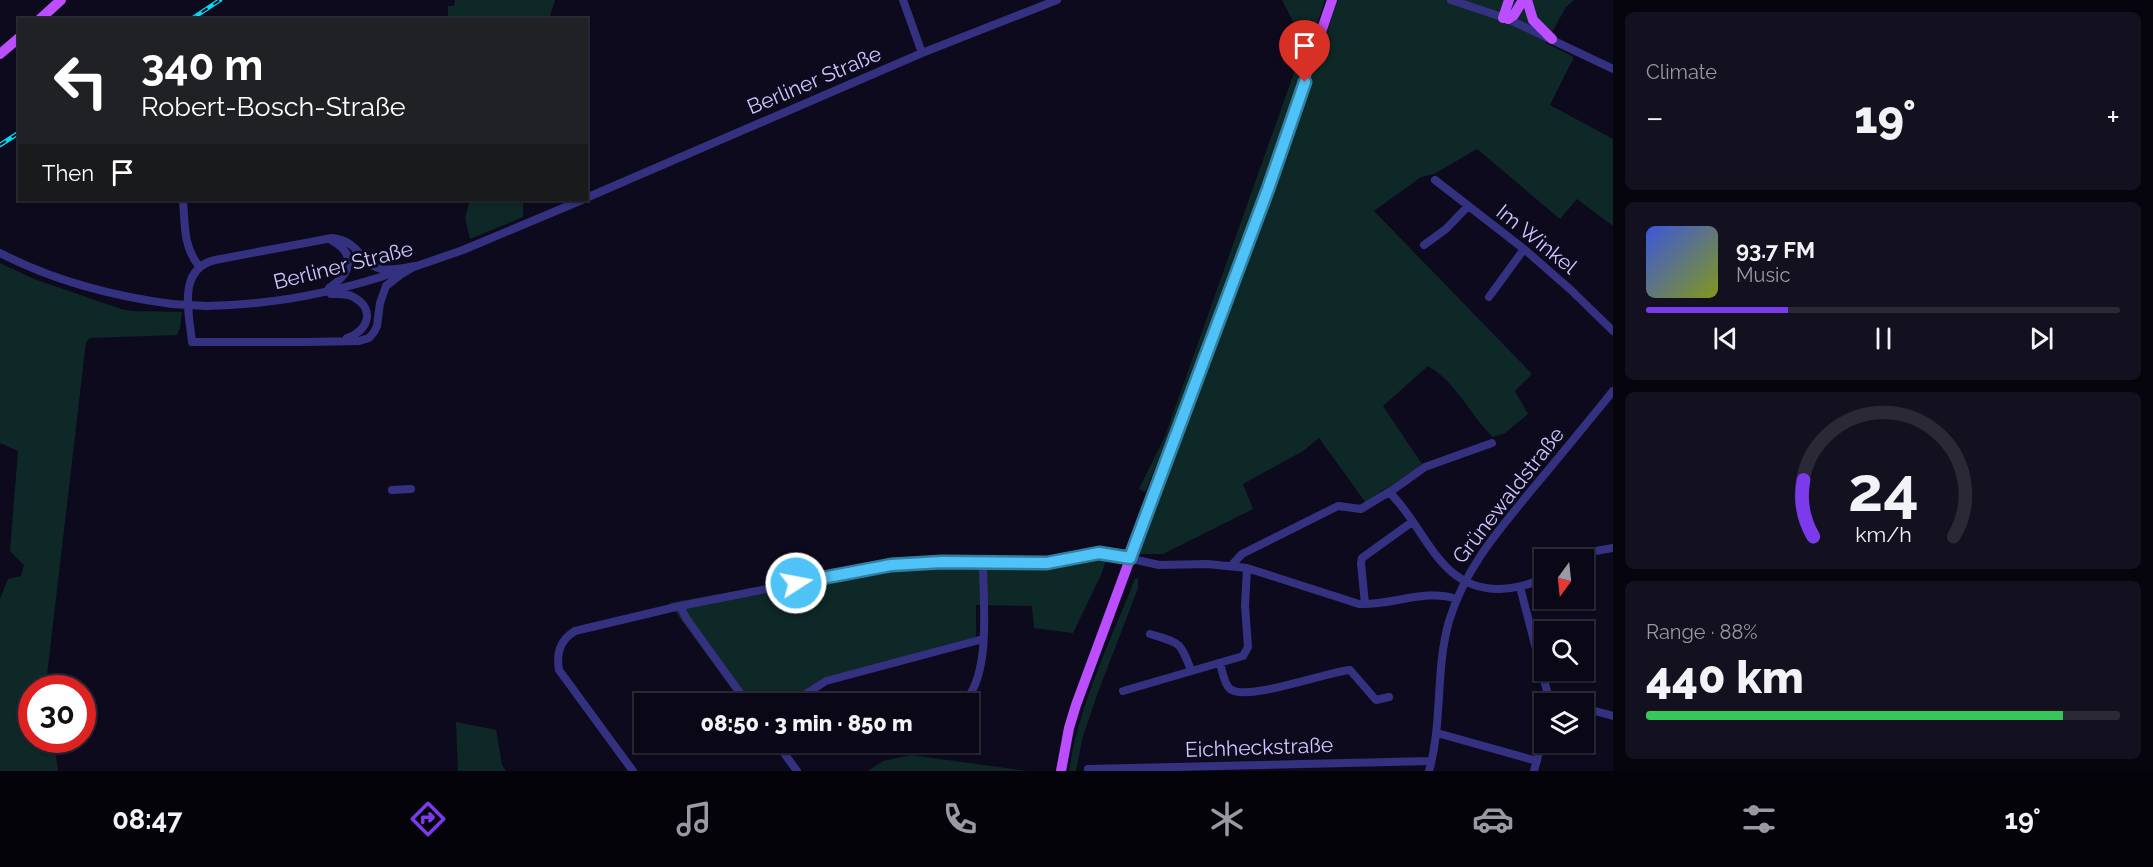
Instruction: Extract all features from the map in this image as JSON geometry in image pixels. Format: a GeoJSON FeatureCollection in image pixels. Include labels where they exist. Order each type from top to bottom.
{"type":"FeatureCollection","features":[{"type":"Feature","properties":{"kind":"main road"},"geometry":{"type":"LineString","coordinates":[[41,18],[61,0]]}},
{"type":"Feature","properties":{"kind":"main road"},"geometry":{"type":"LineString","coordinates":[[1061,771],[1076,705],[1268,189],[1332,0]]}},
{"type":"Feature","properties":{"kind":"main road"},"geometry":{"type":"LineString","coordinates":[[1505,18],[1509,0]]}},
{"type":"Feature","properties":{"kind":"main road"},"geometry":{"type":"LineString","coordinates":[[1505,18],[1514,15],[1525,0]]}},
{"type":"Feature","properties":{"kind":"main road"},"geometry":{"type":"LineString","coordinates":[[1525,0],[1533,20],[1552,39]]}},
{"type":"Feature","properties":{"kind":"main road"},"geometry":{"type":"LineString","coordinates":[[0,54],[18,39]]}},
{"type":"Feature","properties":{"kind":"street"},"geometry":{"type":"LineString","coordinates":[[903,0],[922,53]]}},
{"type":"Feature","properties":{"kind":"street","name":"Berliner Straße"},"geometry":{"type":"LineString","coordinates":[[588,197],[922,53],[1057,0]]}},
{"type":"Feature","properties":{"kind":"street"},"geometry":{"type":"LineString","coordinates":[[1451,0],[1505,18],[1613,69]]}},
{"type":"Feature","properties":{"kind":"street","name":"Im Winkel"},"geometry":{"type":"LineString","coordinates":[[1435,180],[1524,249],[1613,331]]}},
{"type":"Feature","properties":{"kind":"street"},"geometry":{"type":"LineString","coordinates":[[183,201],[186,244],[191,257],[199,266]]}},
{"type":"Feature","properties":{"kind":"street","name":"Berliner Straße"},"geometry":{"type":"LineString","coordinates":[[0,254],[75,284],[129,298],[206,306],[264,303],[309,296],[359,284],[415,266],[463,250],[580,201]]}},
{"type":"Feature","properties":{"kind":"street"},"geometry":{"type":"LineString","coordinates":[[1424,245],[1446,229],[1468,206]]}},
{"type":"Feature","properties":{"kind":"street"},"geometry":{"type":"LineString","coordinates":[[309,296],[341,280],[347,274],[349,265],[348,258],[339,245],[331,240],[321,239]]}},
{"type":"Feature","properties":{"kind":"street"},"geometry":{"type":"LineString","coordinates":[[321,239],[344,240],[353,245],[366,260],[379,268],[386,270],[415,266],[386,286],[380,303],[377,326],[369,338],[359,341],[192,342],[188,288],[193,273],[206,262],[321,239]]}},
{"type":"Feature","properties":{"kind":"street"},"geometry":{"type":"LineString","coordinates":[[1489,297],[1524,249]]}},
{"type":"Feature","properties":{"kind":"street"},"geometry":{"type":"LineString","coordinates":[[309,296],[345,294],[354,297],[365,308],[364,328],[352,337],[338,341]]}},
{"type":"Feature","properties":{"kind":"street","name":"Grünewaldstraße"},"geometry":{"type":"LineString","coordinates":[[1429,771],[1437,733],[1443,649],[1464,581],[1488,543],[1613,392]]}},
{"type":"Feature","properties":{"kind":"street"},"geometry":{"type":"LineString","coordinates":[[1231,566],[1242,554],[1338,506],[1361,509],[1386,492],[1390,492],[1425,466],[1492,443]]}},
{"type":"Feature","properties":{"kind":"street"},"geometry":{"type":"LineString","coordinates":[[392,490],[411,489]]}},
{"type":"Feature","properties":{"kind":"street"},"geometry":{"type":"LineString","coordinates":[[1390,492],[1449,572],[1464,581],[1491,589],[1520,587],[1534,581]]}},
{"type":"Feature","properties":{"kind":"street"},"geometry":{"type":"LineString","coordinates":[[1365,604],[1362,558],[1412,522]]}},
{"type":"Feature","properties":{"kind":"street"},"geometry":{"type":"LineString","coordinates":[[1594,551],[1613,548]]}},
{"type":"Feature","properties":{"kind":"street"},"geometry":{"type":"LineString","coordinates":[[633,771],[559,670],[559,648],[566,637],[575,631],[680,606],[878,567],[942,562],[1047,563],[1099,553],[1159,565],[1247,568],[1350,602],[1365,604],[1437,596],[1457,599]]}},
{"type":"Feature","properties":{"kind":"street"},"geometry":{"type":"LineString","coordinates":[[971,693],[978,681],[982,657],[983,563]]}},
{"type":"Feature","properties":{"kind":"street"},"geometry":{"type":"LineString","coordinates":[[1123,691],[1243,656],[1248,647],[1245,606],[1247,568]]}},
{"type":"Feature","properties":{"kind":"street"},"geometry":{"type":"LineString","coordinates":[[1520,587],[1546,693]]}},
{"type":"Feature","properties":{"kind":"street"},"geometry":{"type":"LineString","coordinates":[[680,606],[686,618],[740,693]]}},
{"type":"Feature","properties":{"kind":"street"},"geometry":{"type":"LineString","coordinates":[[1150,634],[1179,644],[1191,670]]}},
{"type":"Feature","properties":{"kind":"street"},"geometry":{"type":"LineString","coordinates":[[805,693],[826,681],[983,639]]}},
{"type":"Feature","properties":{"kind":"street"},"geometry":{"type":"LineString","coordinates":[[1220,663],[1228,686],[1231,690],[1239,692],[1281,686],[1350,670],[1376,700],[1389,697]]}},
{"type":"Feature","properties":{"kind":"street"},"geometry":{"type":"LineString","coordinates":[[1594,711],[1613,716]]}},
{"type":"Feature","properties":{"kind":"street"},"geometry":{"type":"LineString","coordinates":[[1437,733],[1537,761]]}},
{"type":"Feature","properties":{"kind":"street"},"geometry":{"type":"LineString","coordinates":[[784,753],[797,771]]}},
{"type":"Feature","properties":{"kind":"street"},"geometry":{"type":"LineString","coordinates":[[1535,771],[1539,753]]}},
{"type":"Feature","properties":{"kind":"street","name":"Eichheckstraße"},"geometry":{"type":"LineString","coordinates":[[1088,769],[1178,769],[1431,761]]}},
{"type":"Feature","properties":{"kind":"green space"},"geometry":{"type":"Polygon","coordinates":[[[455,0],[555,0],[549,18],[448,18],[448,6],[454,6],[455,0]]]}},
{"type":"Feature","properties":{"kind":"green space"},"geometry":{"type":"Polygon","coordinates":[[[1282,0],[1325,0],[1275,150],[1175,421],[1145,492],[1139,489],[1165,436],[1295,70],[1298,49],[1297,34],[1282,0]]]}},
{"type":"Feature","properties":{"kind":"green space"},"geometry":{"type":"Polygon","coordinates":[[[1338,0],[1574,0],[1566,7],[1546,43],[1574,57],[1550,105],[1613,139],[1613,226],[1577,199],[1560,219],[1477,149],[1434,174],[1421,177],[1374,211],[1532,374],[1515,391],[1528,414],[1505,433],[1493,437],[1447,381],[1428,366],[1383,406],[1422,464],[1390,488],[1384,489],[1366,503],[1319,438],[1303,451],[1243,484],[1253,509],[1163,554],[1139,554],[1218,338],[1338,0]]]}},
{"type":"Feature","properties":{"kind":"green space"},"geometry":{"type":"Polygon","coordinates":[[[470,201],[523,201],[523,217],[470,239],[465,218],[470,201]]]}},
{"type":"Feature","properties":{"kind":"green space"},"geometry":{"type":"Polygon","coordinates":[[[0,263],[34,279],[121,309],[182,312],[177,335],[90,338],[86,342],[47,675],[18,675],[18,753],[56,753],[58,771],[0,771],[0,599],[8,579],[21,576],[24,565],[10,551],[18,451],[0,443],[0,263]]]}},
{"type":"Feature","properties":{"kind":"green space"},"geometry":{"type":"Polygon","coordinates":[[[1109,551],[1101,575],[1073,633],[1034,628],[1032,606],[976,605],[976,637],[822,679],[800,693],[735,693],[669,603],[891,563],[932,558],[1060,559],[1109,551]]]}},
{"type":"Feature","properties":{"kind":"green space"},"geometry":{"type":"Polygon","coordinates":[[[1138,578],[1138,588],[1083,736],[1076,771],[1069,771],[1088,697],[1135,579],[1138,578]]]}},
{"type":"Feature","properties":{"kind":"green space"},"geometry":{"type":"Polygon","coordinates":[[[456,722],[496,730],[502,765],[506,771],[458,771],[456,722]]]}},
{"type":"Feature","properties":{"kind":"green space"},"geometry":{"type":"Polygon","coordinates":[[[911,755],[1027,771],[868,771],[883,761],[911,755]]]}},
{"type":"Feature","properties":{"kind":"railway"},"geometry":{"type":"LineString","coordinates":[[193,18],[220,0]]}},
{"type":"Feature","properties":{"kind":"railway"},"geometry":{"type":"LineString","coordinates":[[0,145],[18,133]]}},
{"type":"Feature","properties":{"kind":"route"},"geometry":{"type":"LineString","coordinates":[[796,583],[891,565],[942,562],[1047,563],[1099,553],[1130,558],[1268,189],[1305,82]]}}]}
